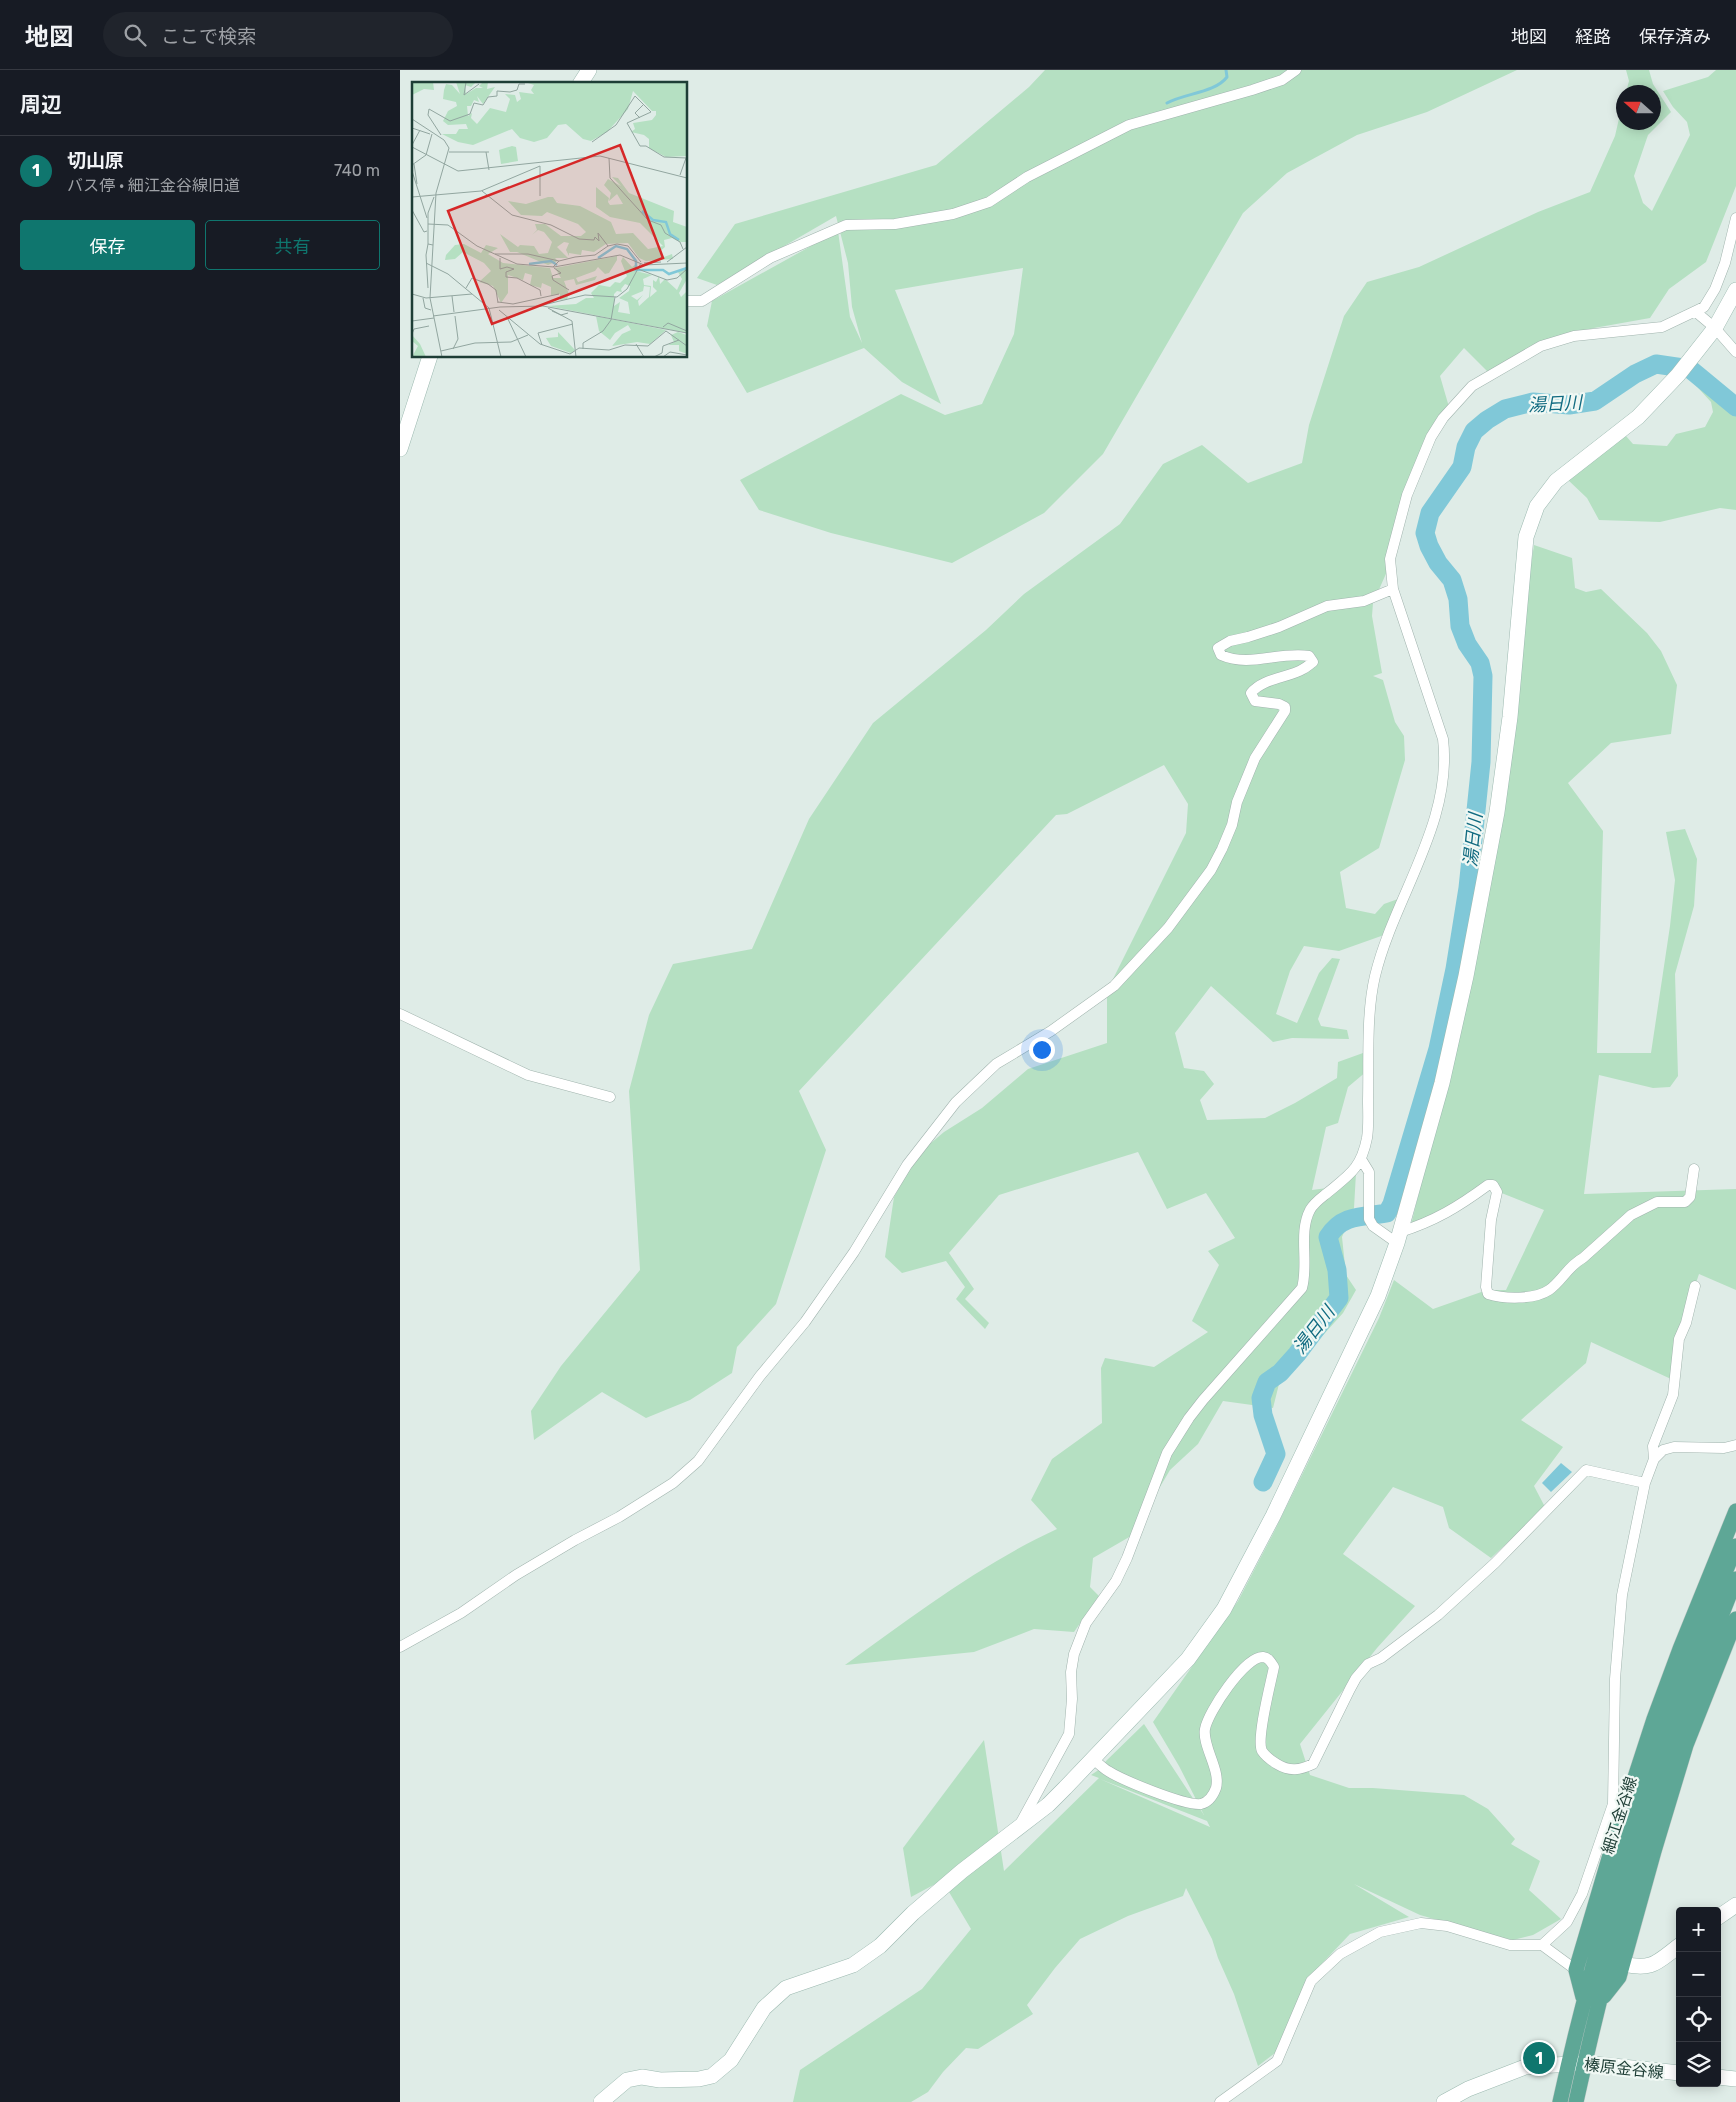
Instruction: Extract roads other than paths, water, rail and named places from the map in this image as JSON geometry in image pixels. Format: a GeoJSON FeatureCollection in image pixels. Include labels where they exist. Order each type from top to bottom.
{"type":"FeatureCollection","features":[{"type":"Feature","properties":{"kind":"main road"},"geometry":{"type":"LineString","coordinates":[[1584,1998],[1576,1970],[1610,1854],[1654,1719],[1704,1586],[1736,1511]]}},
{"type":"Feature","properties":{"kind":"main road","name":"細江金谷線"},"geometry":{"type":"LineString","coordinates":[[1560,2102],[1584,1998],[1610,1902],[1649,1777],[1700,1636],[1736,1546]]}},
{"type":"Feature","properties":{"kind":"main road","name":"細江金谷線"},"geometry":{"type":"LineString","coordinates":[[1576,2102],[1620,1922],[1654,1804],[1691,1696],[1736,1579]]}},
{"type":"Feature","properties":{"kind":"main road"},"geometry":{"type":"LineString","coordinates":[[1600,2000],[1619,1977],[1686,1745],[1736,1619]]}},
{"type":"Feature","properties":{"kind":"street"},"geometry":{"type":"LineString","coordinates":[[581,82],[589,70]]}},
{"type":"Feature","properties":{"kind":"street"},"geometry":{"type":"LineString","coordinates":[[688,302],[702,301],[770,258],[846,225],[905,222],[953,214],[989,202],[1027,177],[1129,125],[1259,88],[1282,80],[1296,70]]}},
{"type":"Feature","properties":{"kind":"street"},"geometry":{"type":"LineString","coordinates":[[1018,1826],[1069,1734],[1072,1699],[1070,1672],[1074,1654],[1086,1623],[1116,1581],[1128,1558],[1167,1453],[1203,1400],[1302,1288],[1306,1274],[1305,1226],[1310,1210],[1317,1201],[1356,1170],[1361,1159],[1367,1136],[1369,1037],[1375,977],[1432,822],[1441,790],[1445,760],[1443,739],[1392,589],[1390,560],[1407,495],[1431,437],[1442,418],[1472,386],[1541,346],[1574,336],[1662,327],[1704,307],[1725,263],[1736,218]]}},
{"type":"Feature","properties":{"kind":"street"},"geometry":{"type":"LineString","coordinates":[[600,2102],[627,2080],[642,2077],[660,2080],[699,2079],[712,2076],[731,2060],[764,2008],[786,1988],[853,1965],[880,1946],[913,1913],[1018,1826],[1048,1805],[1188,1659],[1224,1609],[1273,1516],[1350,1357],[1378,1296],[1399,1238],[1446,1064],[1466,976],[1498,812],[1510,717],[1526,537],[1537,506],[1556,481],[1638,417],[1678,374],[1715,328],[1736,290]]}},
{"type":"Feature","properties":{"kind":"street"},"geometry":{"type":"LineString","coordinates":[[1696,312],[1715,328],[1736,352]]}},
{"type":"Feature","properties":{"kind":"street"},"geometry":{"type":"LineString","coordinates":[[400,449],[429,358]]}},
{"type":"Feature","properties":{"kind":"street"},"geometry":{"type":"LineString","coordinates":[[400,1646],[461,1613],[516,1575],[575,1540],[619,1517],[673,1483],[698,1461],[760,1376],[805,1322],[854,1252],[906,1165],[956,1102],[996,1064],[1114,986],[1168,928],[1211,870],[1222,849],[1237,802],[1255,758],[1285,710],[1280,704],[1254,701],[1251,693],[1253,690],[1274,680],[1303,670],[1313,662],[1309,656],[1299,654],[1277,656],[1250,662],[1232,660],[1221,655],[1218,648],[1230,641],[1279,627],[1327,606],[1364,601],[1392,589]]}},
{"type":"Feature","properties":{"kind":"street"},"geometry":{"type":"LineString","coordinates":[[400,1014],[528,1075],[610,1097]]}},
{"type":"Feature","properties":{"kind":"street"},"geometry":{"type":"LineString","coordinates":[[1361,1159],[1369,1172],[1369,1219],[1373,1226],[1399,1238]]}},
{"type":"Feature","properties":{"kind":"street"},"geometry":{"type":"LineString","coordinates":[[1399,1238],[1464,1203],[1488,1185],[1493,1185],[1497,1192],[1491,1220],[1486,1287],[1488,1294],[1524,1298],[1548,1290],[1574,1263],[1583,1258],[1631,1215],[1657,1202],[1685,1202],[1690,1197],[1694,1169]]}},
{"type":"Feature","properties":{"kind":"street"},"geometry":{"type":"LineString","coordinates":[[1542,1945],[1568,1922],[1582,1894],[1613,1804],[1615,1679],[1622,1594],[1645,1484],[1654,1459],[1653,1446],[1673,1395],[1679,1339],[1686,1323],[1695,1286]]}},
{"type":"Feature","properties":{"kind":"street"},"geometry":{"type":"LineString","coordinates":[[1654,1459],[1664,1450],[1674,1447],[1724,1448],[1736,1445]]}},
{"type":"Feature","properties":{"kind":"street"},"geometry":{"type":"LineString","coordinates":[[1093,1759],[1114,1774],[1165,1795],[1193,1804],[1202,1804],[1211,1798],[1216,1786],[1214,1768],[1205,1730],[1210,1715],[1225,1691],[1248,1665],[1258,1658],[1264,1657],[1269,1659],[1274,1667],[1260,1736],[1262,1750],[1270,1760],[1291,1771],[1305,1768],[1313,1764],[1356,1678],[1368,1664],[1380,1658],[1438,1616],[1495,1563],[1586,1470],[1645,1484]]}},
{"type":"Feature","properties":{"kind":"street"},"geometry":{"type":"LineString","coordinates":[[1725,1916],[1736,1905]]}},
{"type":"Feature","properties":{"kind":"street"},"geometry":{"type":"LineString","coordinates":[[1220,2102],[1277,2061],[1311,1981],[1340,1954],[1380,1932],[1420,1922],[1447,1926],[1510,1945],[1542,1945],[1576,1970]]}},
{"type":"Feature","properties":{"kind":"street"},"geometry":{"type":"LineString","coordinates":[[1623,1964],[1640,1968],[1653,1964],[1676,1948]]}},
{"type":"Feature","properties":{"kind":"street","name":"榛原金谷線"},"geometry":{"type":"LineString","coordinates":[[1444,2102],[1468,2089],[1525,2067],[1584,2063],[1676,2073]]}},
{"type":"Feature","properties":{"kind":"street"},"geometry":{"type":"LineString","coordinates":[[1721,2078],[1736,2080]]}},
{"type":"Feature","properties":{"kind":"water"},"geometry":{"type":"Polygon","coordinates":[[[1561,1463],[1572,1472],[1551,1492],[1542,1483],[1561,1463]]]}},
{"type":"Feature","properties":{"kind":"waterway"},"geometry":{"type":"LineString","coordinates":[[1167,103],[1215,86],[1227,77],[1226,70]]}},
{"type":"Feature","properties":{"kind":"waterway","name":"湯日川"},"geometry":{"type":"LineString","coordinates":[[1263,1482],[1276,1454],[1263,1415],[1261,1398],[1267,1382],[1280,1373],[1297,1354],[1339,1298],[1337,1270],[1328,1237],[1346,1220],[1387,1213],[1392,1204],[1438,1049],[1455,969],[1468,888],[1481,762],[1483,676],[1480,663],[1467,644],[1460,626],[1458,599],[1452,580],[1438,563],[1429,546],[1425,533],[1430,513],[1462,467],[1466,447],[1474,431],[1505,409],[1533,402],[1569,405],[1595,401],[1635,374],[1656,364],[1690,369],[1736,407]]}},
{"type":"Feature","properties":{"kind":"place","name":"切山原"},"geometry":{"type":"Point","coordinates":[1539,2058]}}]}
